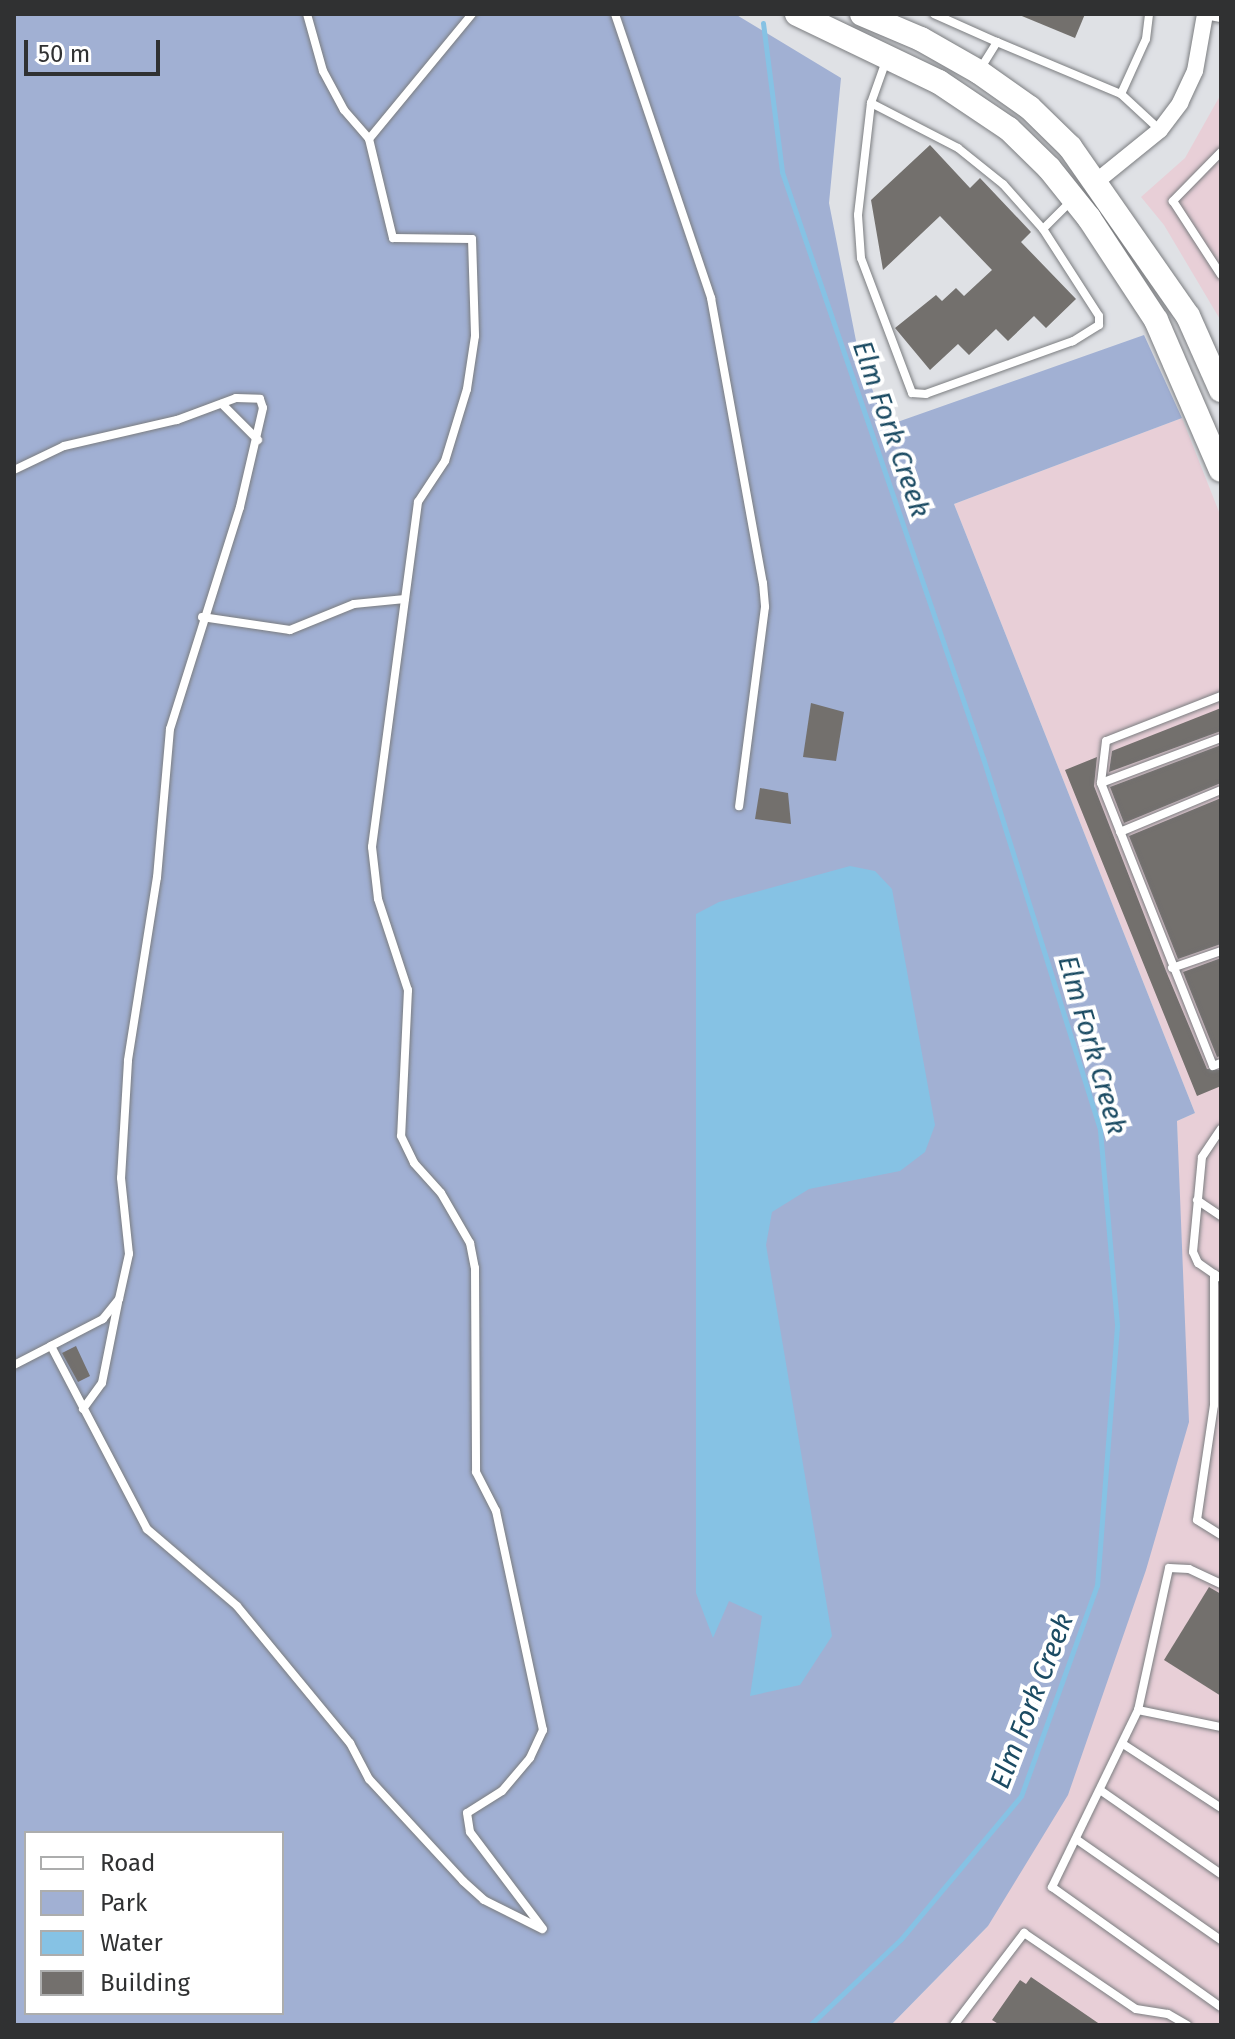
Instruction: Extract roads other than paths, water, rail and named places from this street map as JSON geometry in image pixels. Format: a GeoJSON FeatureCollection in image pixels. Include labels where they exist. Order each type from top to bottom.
{"type":"FeatureCollection","features":[{"type":"Feature","properties":{"kind":"street"},"geometry":{"type":"LineString","coordinates":[[797,14],[939,82],[1009,129],[1075,198],[1167,340],[1221,470]]}},
{"type":"Feature","properties":{"kind":"street"},"geometry":{"type":"LineString","coordinates":[[862,14],[979,72],[1030,108],[1097,181],[1188,316],[1221,390]]}},
{"type":"Feature","properties":{"kind":"street"},"geometry":{"type":"LineString","coordinates":[[1075,198],[1160,130],[1188,88],[1205,14]]}},
{"type":"Feature","properties":{"kind":"lane"},"geometry":{"type":"LineString","coordinates":[[51,1346],[147,1529],[237,1606],[350,1743],[369,1779],[463,1881],[484,1900],[543,1929],[482,1855],[470,1832],[467,1813],[502,1791],[530,1758],[543,1730],[496,1511],[476,1472],[475,1268],[470,1243],[441,1193],[414,1163],[401,1136],[408,990],[378,899],[372,847],[418,502],[445,461],[467,389],[475,336],[472,239],[393,238],[369,139],[344,110],[323,71],[307,14]]}},
{"type":"Feature","properties":{"kind":"lane"},"geometry":{"type":"LineString","coordinates":[[369,139],[472,14]]}},
{"type":"Feature","properties":{"kind":"lane"},"geometry":{"type":"LineString","coordinates":[[615,14],[711,298],[763,583],[765,607],[739,806]]}},
{"type":"Feature","properties":{"kind":"lane"},"geometry":{"type":"LineString","coordinates":[[934,14],[1121,94],[1160,130]]}},
{"type":"Feature","properties":{"kind":"lane"},"geometry":{"type":"LineString","coordinates":[[1121,94],[1146,39],[1149,14]]}},
{"type":"Feature","properties":{"kind":"lane"},"geometry":{"type":"LineString","coordinates":[[1205,14],[1221,18]]}},
{"type":"Feature","properties":{"kind":"lane"},"geometry":{"type":"LineString","coordinates":[[979,72],[997,42]]}},
{"type":"Feature","properties":{"kind":"lane"},"geometry":{"type":"LineString","coordinates":[[871,103],[958,148],[1003,184],[1043,229],[1099,316],[1099,325],[1073,341],[941,389],[912,393],[861,258],[858,215],[871,103],[888,57]]}},
{"type":"Feature","properties":{"kind":"lane"},"geometry":{"type":"LineString","coordinates":[[1221,152],[1173,201],[1221,275]]}},
{"type":"Feature","properties":{"kind":"lane"},"geometry":{"type":"LineString","coordinates":[[1043,229],[1075,198]]}},
{"type":"Feature","properties":{"kind":"lane"},"geometry":{"type":"LineString","coordinates":[[14,470],[64,446],[250,396],[260,399],[258,440],[170,729],[157,877],[128,1061],[121,1193],[129,1254],[102,1383],[83,1409]]}},
{"type":"Feature","properties":{"kind":"lane"},"geometry":{"type":"LineString","coordinates":[[222,404],[258,440]]}},
{"type":"Feature","properties":{"kind":"lane"},"geometry":{"type":"LineString","coordinates":[[202,617],[290,630],[354,604],[405,599]]}},
{"type":"Feature","properties":{"kind":"lane"},"geometry":{"type":"LineString","coordinates":[[1221,696],[1106,741],[1101,783],[1213,1066],[1221,1063]]}},
{"type":"Feature","properties":{"kind":"lane"},"geometry":{"type":"LineString","coordinates":[[1101,783],[1221,738]]}},
{"type":"Feature","properties":{"kind":"lane"},"geometry":{"type":"LineString","coordinates":[[1120,832],[1221,790]]}},
{"type":"Feature","properties":{"kind":"lane"},"geometry":{"type":"LineString","coordinates":[[1172,968],[1221,951]]}},
{"type":"Feature","properties":{"kind":"lane"},"geometry":{"type":"LineString","coordinates":[[1221,1129],[1202,1157],[1193,1252],[1218,1276],[1214,1405],[1197,1520],[1221,1535]]}},
{"type":"Feature","properties":{"kind":"lane"},"geometry":{"type":"LineString","coordinates":[[1197,1200],[1221,1216]]}},
{"type":"Feature","properties":{"kind":"lane"},"geometry":{"type":"LineString","coordinates":[[14,1365],[103,1319],[119,1299]]}},
{"type":"Feature","properties":{"kind":"lane"},"geometry":{"type":"LineString","coordinates":[[1221,1584],[1189,1569],[1169,1568],[1138,1710],[1052,1887],[1221,2007]]}},
{"type":"Feature","properties":{"kind":"lane"},"geometry":{"type":"LineString","coordinates":[[1138,1710],[1221,1727]]}},
{"type":"Feature","properties":{"kind":"lane"},"geometry":{"type":"LineString","coordinates":[[1123,1744],[1221,1808]]}},
{"type":"Feature","properties":{"kind":"lane"},"geometry":{"type":"LineString","coordinates":[[1100,1790],[1221,1874]]}},
{"type":"Feature","properties":{"kind":"lane"},"geometry":{"type":"LineString","coordinates":[[1076,1839],[1221,1940]]}},
{"type":"Feature","properties":{"kind":"lane"},"geometry":{"type":"LineString","coordinates":[[954,2025],[1024,1933],[1136,2009],[1168,2014],[1187,2025]]}},
{"type":"Feature","properties":{"kind":"water"},"geometry":{"type":"Polygon","coordinates":[[[850,866],[875,871],[892,889],[935,1125],[925,1152],[900,1171],[809,1189],[772,1212],[766,1245],[832,1636],[800,1685],[750,1696],[762,1616],[729,1601],[713,1638],[696,1593],[696,914],[719,902],[850,866]]]}},
{"type":"Feature","properties":{"kind":"waterway","name":"Elm Fork Creek"},"geometry":{"type":"LineString","coordinates":[[763,23],[782,172],[983,758],[1100,1130],[1117,1326],[1097,1585],[1021,1796],[901,1939],[810,2025]]}}]}
